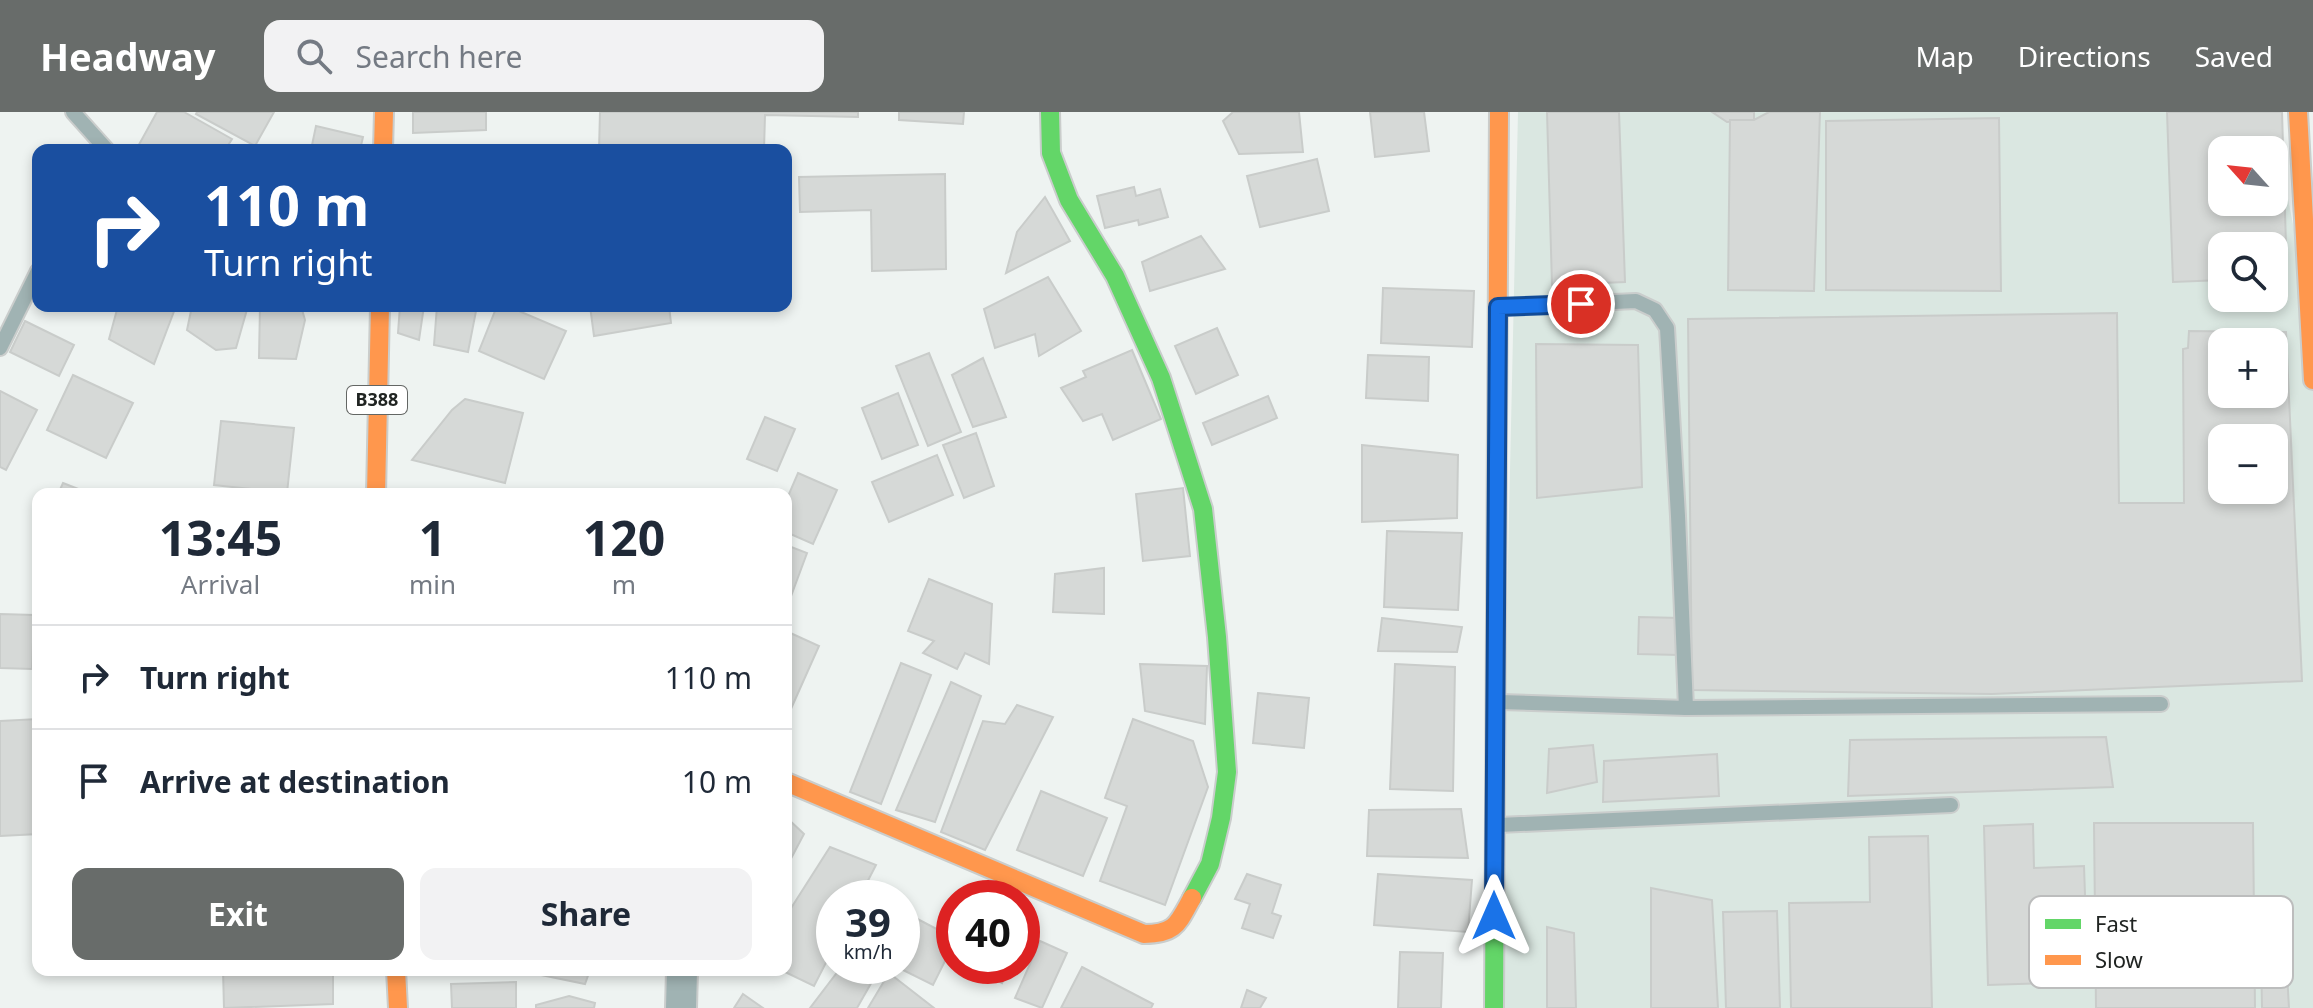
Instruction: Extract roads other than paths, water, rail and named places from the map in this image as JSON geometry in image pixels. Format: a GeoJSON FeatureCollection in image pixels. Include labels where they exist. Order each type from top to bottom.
{"type":"FeatureCollection","features":[{"type":"Feature","properties":{"kind":"street"},"geometry":{"type":"LineString","coordinates":[[383,144],[384,112]]}},
{"type":"Feature","properties":{"kind":"street"},"geometry":{"type":"LineString","coordinates":[[792,785],[1144,934],[1163,934],[1177,925],[1210,864],[1221,818],[1227,772],[1203,509],[1161,378],[1115,276],[1065,188],[1051,153],[1050,112]]}},
{"type":"Feature","properties":{"kind":"street"},"geometry":{"type":"LineString","coordinates":[[1494,1008],[1499,112]]}},
{"type":"Feature","properties":{"kind":"street"},"geometry":{"type":"LineString","coordinates":[[2298,112],[2313,380]]}},
{"type":"Feature","properties":{"kind":"street","name":"B388"},"geometry":{"type":"LineString","coordinates":[[376,488],[380,312]]}},
{"type":"Feature","properties":{"kind":"street"},"geometry":{"type":"LineString","coordinates":[[396,976],[398,1008]]}},
{"type":"Feature","properties":{"kind":"street"},"geometry":{"type":"LineString","coordinates":[[681,1008],[682,976]]}},
{"type":"Feature","properties":{"kind":"lane"},"geometry":{"type":"LineString","coordinates":[[73,112],[99,144]]}},
{"type":"Feature","properties":{"kind":"lane"},"geometry":{"type":"LineString","coordinates":[[0,348],[32,283]]}},
{"type":"Feature","properties":{"kind":"lane"},"geometry":{"type":"LineString","coordinates":[[1498,307],[1636,301],[1655,310],[1667,328],[1686,708]]}},
{"type":"Feature","properties":{"kind":"lane"},"geometry":{"type":"LineString","coordinates":[[1496,702],[1686,708],[2161,704]]}},
{"type":"Feature","properties":{"kind":"lane"},"geometry":{"type":"LineString","coordinates":[[1495,825],[1951,805]]}}]}
